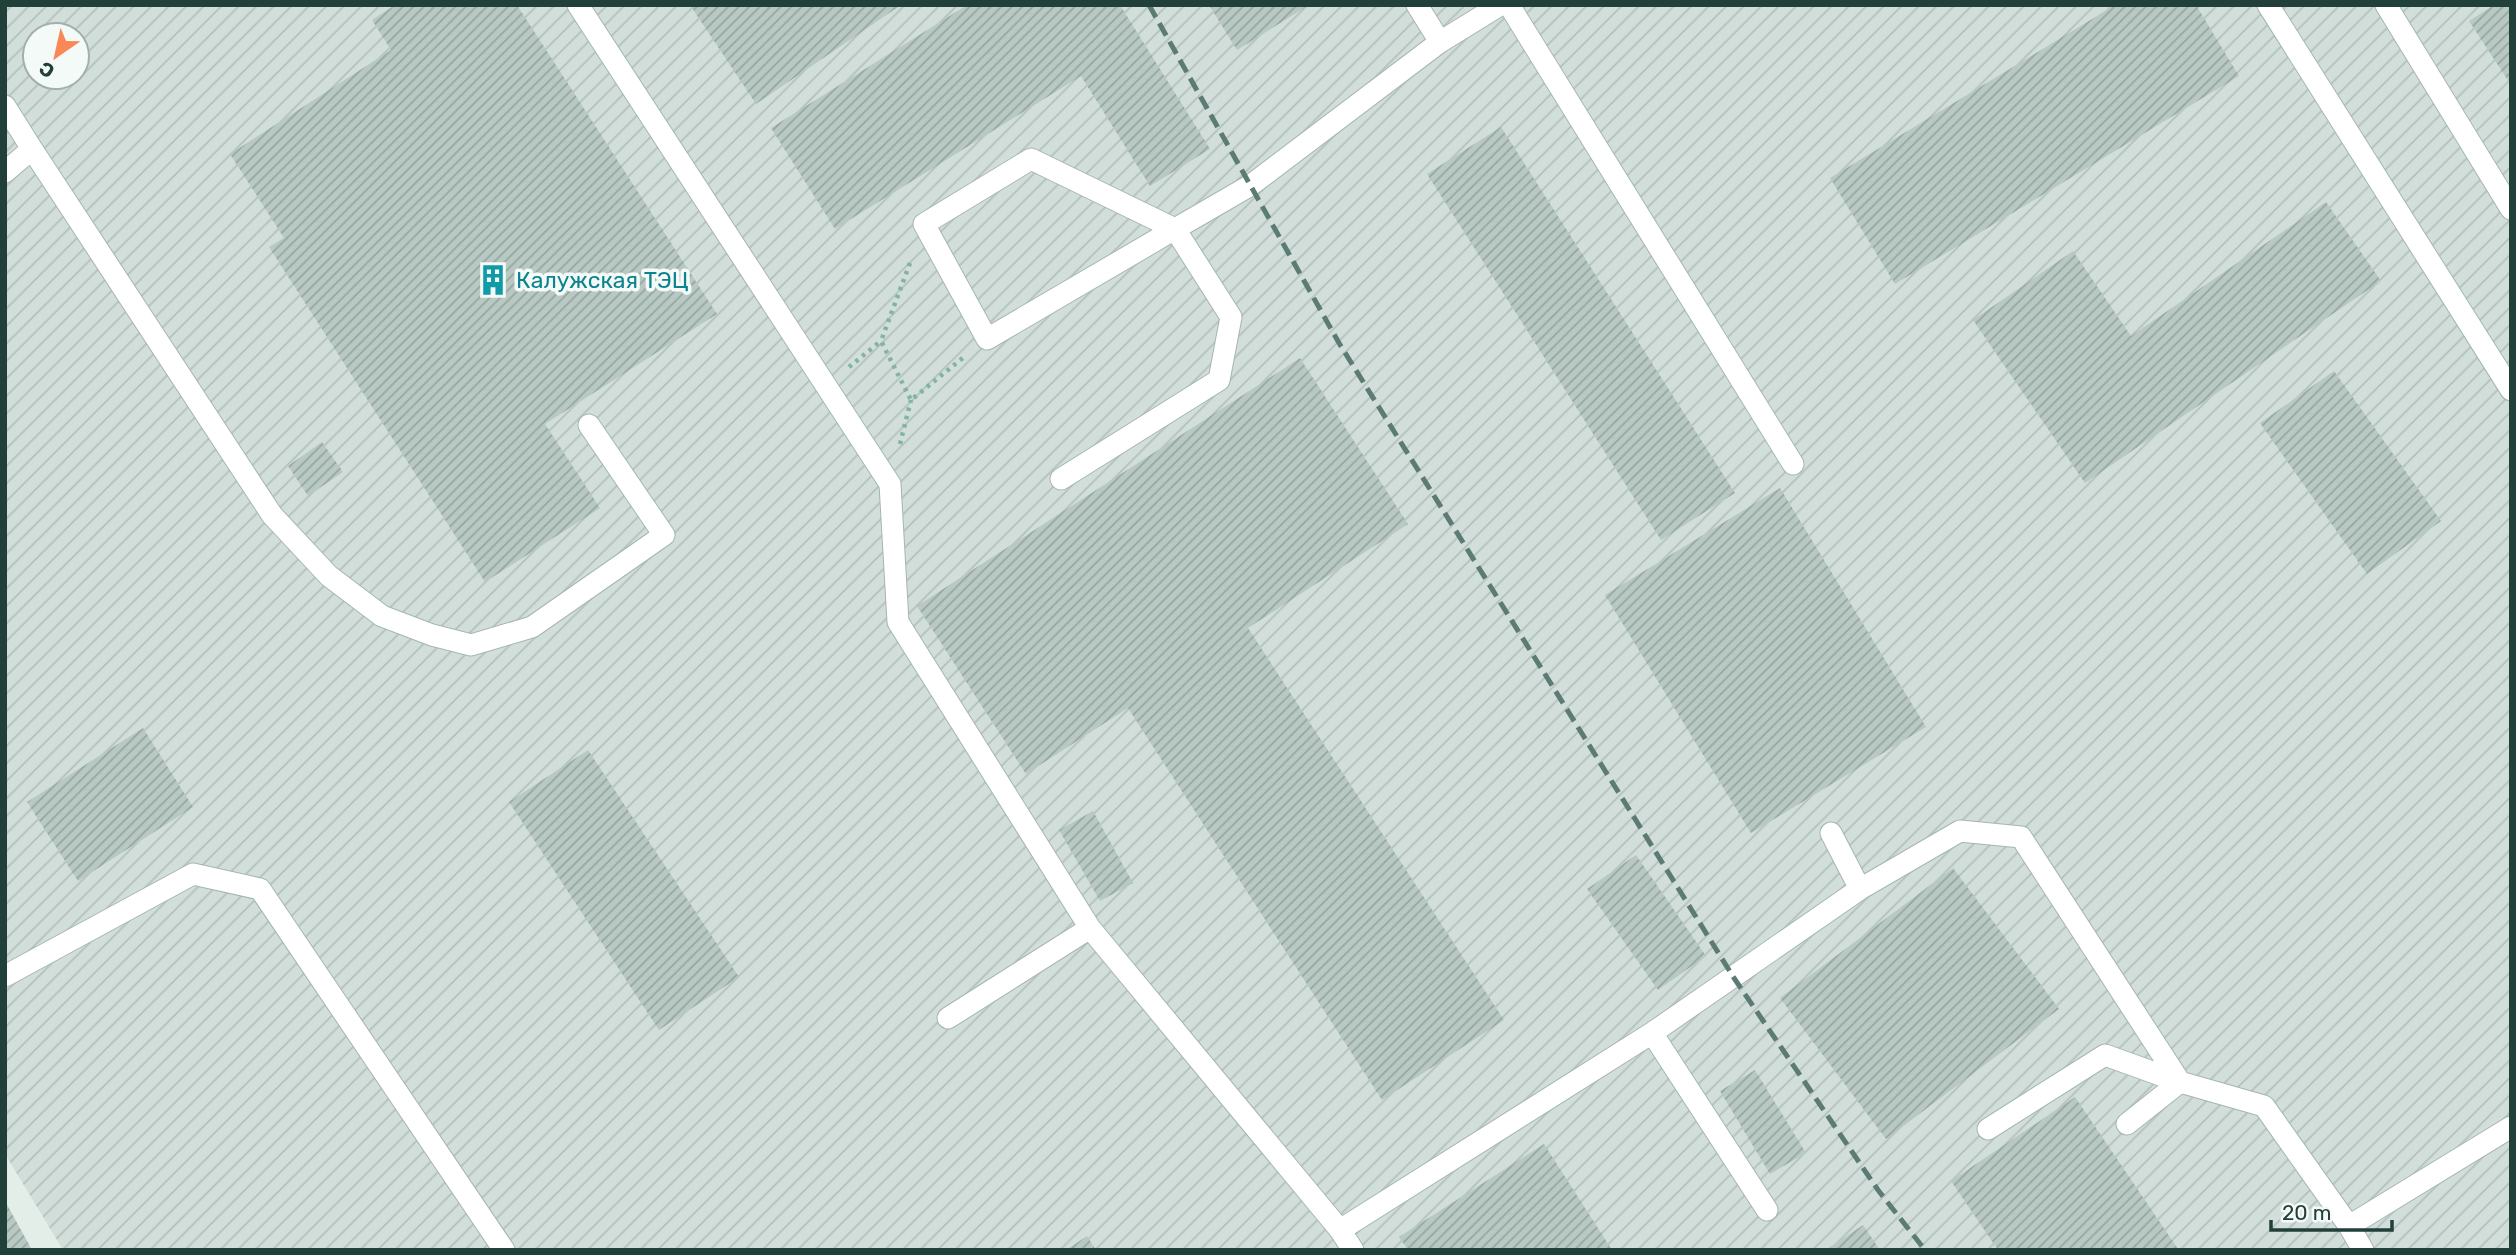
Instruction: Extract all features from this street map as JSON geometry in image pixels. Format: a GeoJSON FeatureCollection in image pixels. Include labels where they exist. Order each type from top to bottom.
{"type":"FeatureCollection","features":[{"type":"Feature","properties":{"kind":"lane"},"geometry":{"type":"LineString","coordinates":[[578,5],[890,484],[898,622],[1090,928],[1340,1230],[1353,1250]]}},
{"type":"Feature","properties":{"kind":"lane"},"geometry":{"type":"LineString","coordinates":[[1418,5],[1440,42]]}},
{"type":"Feature","properties":{"kind":"lane"},"geometry":{"type":"LineString","coordinates":[[1061,479],[1219,380],[1231,317],[1175,229],[1031,159],[924,224],[987,339],[1175,229],[1251,185],[1440,42],[1500,5]]}},
{"type":"Feature","properties":{"kind":"lane"},"geometry":{"type":"LineString","coordinates":[[1509,5],[1793,464]]}},
{"type":"Feature","properties":{"kind":"lane"},"geometry":{"type":"LineString","coordinates":[[2268,5],[2511,390]]}},
{"type":"Feature","properties":{"kind":"lane"},"geometry":{"type":"LineString","coordinates":[[2386,5],[2511,209]]}},
{"type":"Feature","properties":{"kind":"lane"},"geometry":{"type":"LineString","coordinates":[[5,106],[272,515],[329,576],[382,616],[432,635],[471,645],[532,627],[664,535],[589,425]]}},
{"type":"Feature","properties":{"kind":"lane"},"geometry":{"type":"LineString","coordinates":[[5,172],[32,149]]}},
{"type":"Feature","properties":{"kind":"lane"},"geometry":{"type":"LineString","coordinates":[[1340,1230],[1652,1033],[1860,889],[1960,831],[2021,837],[2180,1082]]}},
{"type":"Feature","properties":{"kind":"lane"},"geometry":{"type":"LineString","coordinates":[[1831,833],[1860,889]]}},
{"type":"Feature","properties":{"kind":"lane"},"geometry":{"type":"LineString","coordinates":[[5,975],[192,874],[260,889],[504,1250]]}},
{"type":"Feature","properties":{"kind":"lane"},"geometry":{"type":"LineString","coordinates":[[948,1018],[1090,928]]}},
{"type":"Feature","properties":{"kind":"lane"},"geometry":{"type":"LineString","coordinates":[[1652,1033],[1767,1210]]}},
{"type":"Feature","properties":{"kind":"lane"},"geometry":{"type":"LineString","coordinates":[[1987,1129],[2105,1055],[2180,1082],[2264,1106],[2363,1250]]}},
{"type":"Feature","properties":{"kind":"lane"},"geometry":{"type":"LineString","coordinates":[[2127,1124],[2180,1082]]}},
{"type":"Feature","properties":{"kind":"lane"},"geometry":{"type":"LineString","coordinates":[[2349,1226],[2511,1127]]}},
{"type":"Feature","properties":{"kind":"path"},"geometry":{"type":"LineString","coordinates":[[826,386],[881,341],[924,224]]}},
{"type":"Feature","properties":{"kind":"path"},"geometry":{"type":"LineString","coordinates":[[881,341],[911,400],[987,339]]}},
{"type":"Feature","properties":{"kind":"shaded area"},"geometry":{"type":"Polygon","coordinates":[[[5,5],[2511,5],[2511,1250],[63,1250],[5,1154],[5,5]]]}},
{"type":"Feature","properties":{"kind":"building","name":"Калужская ТЭЦ"},"geometry":{"type":"Polygon","coordinates":[[[395,5],[517,5],[717,314],[545,424],[600,508],[485,582],[269,247],[284,238],[230,154],[391,50],[372,20],[395,5]]]}},
{"type":"Feature","properties":{"kind":"building"},"geometry":{"type":"Polygon","coordinates":[[[690,5],[901,5],[756,104],[690,5]]]}},
{"type":"Feature","properties":{"kind":"building"},"geometry":{"type":"Polygon","coordinates":[[[967,5],[1120,5],[1210,149],[1150,186],[1081,76],[835,229],[771,128],[967,5]]]}},
{"type":"Feature","properties":{"kind":"building"},"geometry":{"type":"Polygon","coordinates":[[[1209,5],[1309,5],[1237,50],[1209,5]]]}},
{"type":"Feature","properties":{"kind":"building"},"geometry":{"type":"Polygon","coordinates":[[[2115,5],[2196,5],[2239,76],[1895,284],[1830,178],[2115,5]]]}},
{"type":"Feature","properties":{"kind":"building"},"geometry":{"type":"Polygon","coordinates":[[[2494,5],[2511,5],[2511,85],[2469,21],[2494,5]]]}},
{"type":"Feature","properties":{"kind":"building"},"geometry":{"type":"Polygon","coordinates":[[[1501,127],[1735,493],[1661,540],[1427,174],[1501,127]]]}},
{"type":"Feature","properties":{"kind":"building"},"geometry":{"type":"Polygon","coordinates":[[[2326,202],[2381,281],[2085,483],[1973,320],[2073,251],[2131,336],[2326,202]]]}},
{"type":"Feature","properties":{"kind":"building"},"geometry":{"type":"Polygon","coordinates":[[[1300,358],[1408,524],[1248,628],[1504,1020],[1382,1100],[1128,708],[1026,774],[917,606],[1300,358]]]}},
{"type":"Feature","properties":{"kind":"building"},"geometry":{"type":"Polygon","coordinates":[[[2334,371],[2441,521],[2367,574],[2260,423],[2334,371]]]}},
{"type":"Feature","properties":{"kind":"building"},"geometry":{"type":"Polygon","coordinates":[[[322,442],[343,472],[308,496],[288,466],[322,442]]]}},
{"type":"Feature","properties":{"kind":"building"},"geometry":{"type":"Polygon","coordinates":[[[1780,488],[1926,727],[1751,833],[1605,595],[1780,488]]]}},
{"type":"Feature","properties":{"kind":"building"},"geometry":{"type":"Polygon","coordinates":[[[143,728],[193,807],[78,881],[27,802],[143,728]]]}},
{"type":"Feature","properties":{"kind":"building"},"geometry":{"type":"Polygon","coordinates":[[[588,750],[739,977],[659,1030],[509,802],[588,750]]]}},
{"type":"Feature","properties":{"kind":"building"},"geometry":{"type":"Polygon","coordinates":[[[1093,811],[1133,883],[1100,901],[1059,830],[1093,811]]]}},
{"type":"Feature","properties":{"kind":"building"},"geometry":{"type":"Polygon","coordinates":[[[1636,855],[1706,956],[1658,990],[1587,889],[1636,855]]]}},
{"type":"Feature","properties":{"kind":"building"},"geometry":{"type":"Polygon","coordinates":[[[1953,868],[2059,1009],[1886,1139],[1780,998],[1953,868]]]}},
{"type":"Feature","properties":{"kind":"building"},"geometry":{"type":"Polygon","coordinates":[[[1755,1070],[1806,1153],[1770,1174],[1720,1091],[1755,1070]]]}},
{"type":"Feature","properties":{"kind":"building"},"geometry":{"type":"Polygon","coordinates":[[[2075,1097],[2177,1250],[1998,1250],[1951,1181],[2075,1097]]]}},
{"type":"Feature","properties":{"kind":"building"},"geometry":{"type":"Polygon","coordinates":[[[1544,1144],[1612,1250],[1408,1250],[1399,1237],[1544,1144]]]}},
{"type":"Feature","properties":{"kind":"building"},"geometry":{"type":"Polygon","coordinates":[[[5,1201],[32,1250],[5,1250],[5,1201]]]}},
{"type":"Feature","properties":{"kind":"building"},"geometry":{"type":"Polygon","coordinates":[[[1863,1225],[1880,1250],[1826,1250],[1863,1225]]]}},
{"type":"Feature","properties":{"kind":"building"},"geometry":{"type":"Polygon","coordinates":[[[1087,1236],[1096,1250],[1066,1250],[1087,1236]]]}},
{"type":"Feature","properties":{"kind":"railway"},"geometry":{"type":"LineString","coordinates":[[1149,5],[1339,343],[1734,978],[1878,1190],[1925,1250]]}},
{"type":"Feature","properties":{"kind":"place","name":"Калужская ТЭЦ"},"geometry":{"type":"Point","coordinates":[493,280]}}]}
